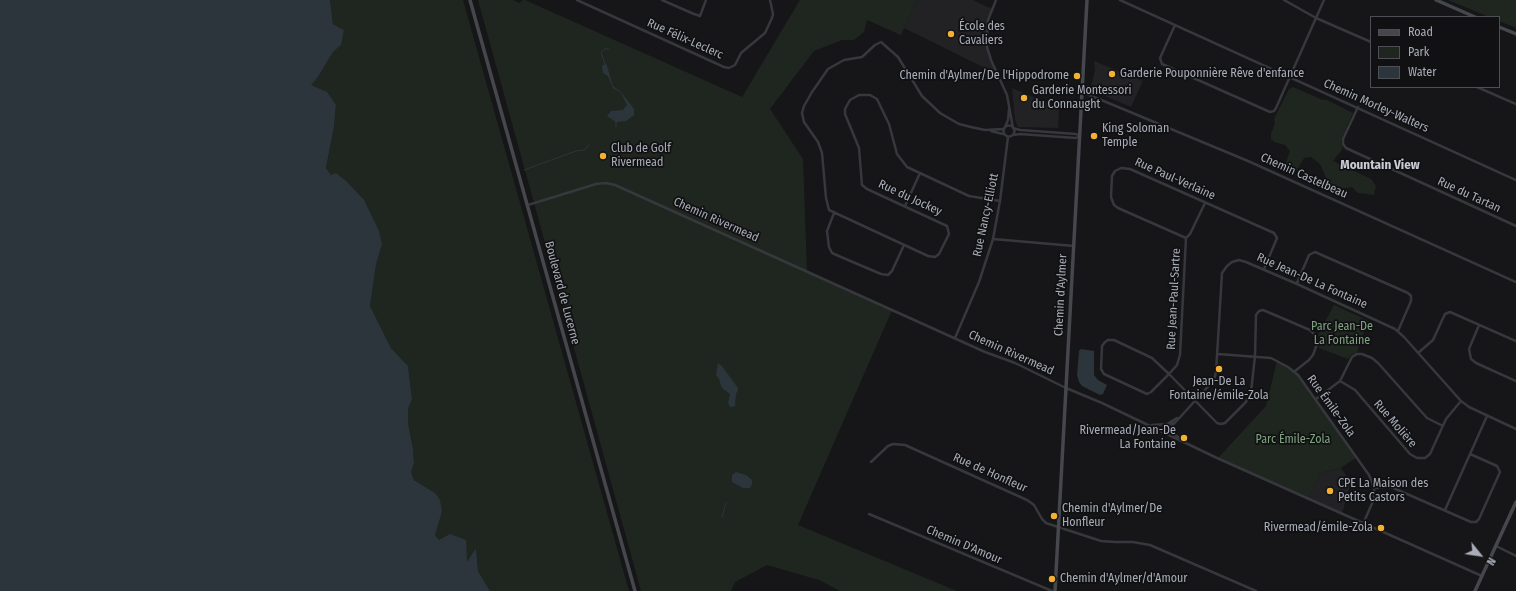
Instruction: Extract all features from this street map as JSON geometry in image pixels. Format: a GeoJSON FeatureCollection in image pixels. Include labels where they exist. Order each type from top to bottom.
{"type":"FeatureCollection","features":[{"type":"Feature","properties":{"kind":"main road","name":"Boulevard de Lucerne"},"geometry":{"type":"LineString","coordinates":[[470,0],[635,591]]}},
{"type":"Feature","properties":{"kind":"main road","name":"Chemin d'Aylmer"},"geometry":{"type":"LineString","coordinates":[[1055,591],[1087,0]]}},
{"type":"Feature","properties":{"kind":"main road"},"geometry":{"type":"LineString","coordinates":[[1436,0],[1473,16]]}},
{"type":"Feature","properties":{"kind":"main road"},"geometry":{"type":"LineString","coordinates":[[1500,27],[1516,34]]}},
{"type":"Feature","properties":{"kind":"main road"},"geometry":{"type":"LineString","coordinates":[[1475,591],[1516,502]]}},
{"type":"Feature","properties":{"kind":"street","name":"Rue Félix-Leclerc"},"geometry":{"type":"LineString","coordinates":[[577,0],[729,68],[735,65],[741,53],[765,33],[773,14],[770,0]]}},
{"type":"Feature","properties":{"kind":"street"},"geometry":{"type":"LineString","coordinates":[[662,0],[700,16],[706,0]]}},
{"type":"Feature","properties":{"kind":"street"},"geometry":{"type":"LineString","coordinates":[[996,0],[988,20],[987,42],[990,60],[1005,89],[1010,106],[1013,135]]}},
{"type":"Feature","properties":{"kind":"street","name":"Chemin Morley-Walters"},"geometry":{"type":"LineString","coordinates":[[1120,0],[1516,180]]}},
{"type":"Feature","properties":{"kind":"street"},"geometry":{"type":"LineString","coordinates":[[1284,0],[1316,18],[1370,42]]}},
{"type":"Feature","properties":{"kind":"street"},"geometry":{"type":"LineString","coordinates":[[1293,4],[1295,0]]}},
{"type":"Feature","properties":{"kind":"street"},"geometry":{"type":"LineString","coordinates":[[1175,25],[1160,58],[1161,63],[1164,66],[1270,112],[1275,109],[1324,0]]}},
{"type":"Feature","properties":{"kind":"street"},"geometry":{"type":"LineString","coordinates":[[904,245],[892,271],[888,275],[881,274],[832,253],[829,247],[827,231],[834,213],[829,210],[826,204],[822,153],[818,142],[803,119],[803,110],[812,92],[828,68],[844,60],[862,57],[874,45],[881,42],[898,57],[922,96],[936,109],[964,126],[989,130],[1004,134],[1008,137],[1020,134],[1076,138],[1080,136]]}},
{"type":"Feature","properties":{"kind":"street"},"geometry":{"type":"LineString","coordinates":[[1479,88],[1516,104]]}},
{"type":"Feature","properties":{"kind":"street","name":"Chemin Castelbeau"},"geometry":{"type":"LineString","coordinates":[[1082,92],[1248,161],[1516,282]]}},
{"type":"Feature","properties":{"kind":"street","name":"Rue du Jockey"},"geometry":{"type":"LineString","coordinates":[[834,213],[935,258],[942,248],[949,231],[947,226],[867,189],[862,185],[859,148],[845,114],[845,109],[850,100],[859,95],[870,96],[876,99],[889,124],[896,154],[908,167],[969,196],[1000,201]]}},
{"type":"Feature","properties":{"kind":"street"},"geometry":{"type":"LineString","coordinates":[[1004,134],[1004,128],[1008,120],[1010,106]]}},
{"type":"Feature","properties":{"kind":"street","name":"Rue du Tartan"},"geometry":{"type":"LineString","coordinates":[[1358,107],[1343,139],[1343,144],[1346,148],[1516,226]]}},
{"type":"Feature","properties":{"kind":"street"},"geometry":{"type":"LineString","coordinates":[[989,130],[1010,126],[1020,130],[1076,134],[1080,136]]}},
{"type":"Feature","properties":{"kind":"street","name":"Rue Nancy-Elliott"},"geometry":{"type":"LineString","coordinates":[[955,338],[979,282],[993,239],[1000,201],[1008,137]]}},
{"type":"Feature","properties":{"kind":"street","name":"Rue Paul-Verlaine"},"geometry":{"type":"LineString","coordinates":[[1186,238],[1116,207],[1112,202],[1111,197],[1113,174],[1119,168],[1127,168],[1275,235],[1277,241],[1264,270]]}},
{"type":"Feature","properties":{"kind":"street"},"geometry":{"type":"LineString","coordinates":[[905,206],[920,173]]}},
{"type":"Feature","properties":{"kind":"street","name":"Chemin Rivermead"},"geometry":{"type":"LineString","coordinates":[[528,205],[596,184],[606,183],[616,185],[955,338],[1015,363],[1066,388],[1139,420],[1187,444],[1482,576]]}},
{"type":"Feature","properties":{"kind":"street","name":"Rue Jean-Paul-Sartre"},"geometry":{"type":"LineString","coordinates":[[1170,374],[1177,365],[1180,355],[1186,238],[1190,234],[1205,203]]}},
{"type":"Feature","properties":{"kind":"street"},"geometry":{"type":"LineString","coordinates":[[993,239],[1074,246]]}},
{"type":"Feature","properties":{"kind":"street"},"geometry":{"type":"LineString","coordinates":[[1297,284],[1309,255],[1315,252],[1408,293],[1411,296],[1411,301],[1398,331]]}},
{"type":"Feature","properties":{"kind":"street","name":"Rue Jean-De La Fontaine"},"geometry":{"type":"LineString","coordinates":[[1187,444],[1172,432],[1172,426],[1214,380],[1218,354],[1223,271],[1229,264],[1239,260],[1387,324],[1398,331],[1461,401],[1487,416],[1516,429]]}},
{"type":"Feature","properties":{"kind":"street"},"geometry":{"type":"LineString","coordinates":[[1170,374],[1147,394],[1110,377],[1101,371],[1103,344],[1108,340],[1114,340],[1148,356],[1170,374],[1217,423],[1221,424],[1225,423],[1250,396],[1255,356],[1256,315],[1259,311],[1265,310],[1310,330],[1317,338],[1317,344],[1311,358],[1294,371]]}},
{"type":"Feature","properties":{"kind":"street"},"geometry":{"type":"LineString","coordinates":[[1418,353],[1433,340],[1444,316],[1448,313],[1452,313],[1516,341]]}},
{"type":"Feature","properties":{"kind":"street"},"geometry":{"type":"LineString","coordinates":[[1479,325],[1469,349],[1471,359],[1476,363],[1516,380]]}},
{"type":"Feature","properties":{"kind":"street","name":"Rue Émile-Zola"},"geometry":{"type":"LineString","coordinates":[[1218,354],[1271,358],[1283,363],[1294,371],[1367,471],[1374,488]]}},
{"type":"Feature","properties":{"kind":"street"},"geometry":{"type":"LineString","coordinates":[[1316,400],[1340,381],[1352,357],[1359,354],[1364,354],[1378,363],[1426,418],[1443,426]]}},
{"type":"Feature","properties":{"kind":"street","name":"Rue Molière"},"geometry":{"type":"LineString","coordinates":[[1340,381],[1355,390],[1414,458],[1425,458],[1430,454],[1450,413],[1461,401]]}},
{"type":"Feature","properties":{"kind":"street"},"geometry":{"type":"LineString","coordinates":[[1445,510],[1487,416]]}},
{"type":"Feature","properties":{"kind":"street","name":"Rue Jean-De La Fontaine"},"geometry":{"type":"LineString","coordinates":[[1139,420],[1153,425],[1158,425],[1167,424],[1179,417]]}},
{"type":"Feature","properties":{"kind":"street","name":"Rue Jean-De La Fontaine"},"geometry":{"type":"LineString","coordinates":[[1161,431],[1179,417]]}},
{"type":"Feature","properties":{"kind":"street","name":"Rue de Honfleur"},"geometry":{"type":"LineString","coordinates":[[871,462],[888,446],[893,444],[905,445],[1027,500],[1036,508],[1044,522],[1102,541],[1139,542],[1150,545],[1256,591]]}},
{"type":"Feature","properties":{"kind":"street"},"geometry":{"type":"LineString","coordinates":[[1363,524],[1373,503],[1374,488],[1391,487],[1471,522],[1476,522],[1479,519],[1500,474],[1500,469],[1470,454]]}},
{"type":"Feature","properties":{"kind":"street","name":"Chemin D'Amour"},"geometry":{"type":"LineString","coordinates":[[869,514],[1052,591]]}},
{"type":"Feature","properties":{"kind":"street"},"geometry":{"type":"LineString","coordinates":[[1496,546],[1516,556]]}},
{"type":"Feature","properties":{"kind":"shaded area","name":"École des Cavaliers"},"geometry":{"type":"Polygon","coordinates":[[[917,0],[973,0],[992,9],[989,20],[987,42],[995,69],[991,71],[904,28],[917,0]]]}},
{"type":"Feature","properties":{"kind":"shaded area"},"geometry":{"type":"Polygon","coordinates":[[[1094,61],[1143,81],[1131,107],[1090,90],[1095,70],[1094,61]]]}},
{"type":"Feature","properties":{"kind":"shaded area","name":"Garderie Montessori du Connaught"},"geometry":{"type":"Polygon","coordinates":[[[1012,88],[1059,108],[1058,128],[1018,127],[1015,120],[1012,88]]]}},
{"type":"Feature","properties":{"kind":"shaded area","name":"CPE La Maison des Petits Castors"},"geometry":{"type":"Polygon","coordinates":[[[1341,468],[1351,482],[1342,514],[1308,500],[1320,473],[1341,468]]]}},
{"type":"Feature","properties":{"kind":"green space"},"geometry":{"type":"Polygon","coordinates":[[[330,0],[463,0],[629,591],[490,591],[478,571],[476,548],[467,563],[435,535],[442,512],[435,493],[414,480],[411,472],[414,463],[408,423],[408,409],[412,399],[408,366],[391,348],[370,306],[376,265],[382,244],[326,168],[334,127],[336,105],[310,85],[318,77],[333,52],[340,45],[344,30],[333,24],[330,0]]]}},
{"type":"Feature","properties":{"kind":"green space","name":"Club de Golf Rivermead"},"geometry":{"type":"Polygon","coordinates":[[[478,0],[513,0],[520,3],[522,0],[525,0],[742,97],[800,0],[917,0],[901,35],[867,20],[864,32],[854,40],[842,40],[814,51],[770,109],[803,159],[807,271],[892,310],[798,525],[957,591],[840,591],[819,580],[767,565],[735,582],[731,591],[641,591],[478,0]]]}},
{"type":"Feature","properties":{"kind":"green space"},"geometry":{"type":"Polygon","coordinates":[[[1448,0],[1516,0],[1516,28],[1500,21],[1500,16],[1487,16],[1448,0]]]}},
{"type":"Feature","properties":{"kind":"green space"},"geometry":{"type":"Polygon","coordinates":[[[1293,87],[1323,100],[1327,100],[1353,113],[1342,138],[1341,144],[1343,148],[1333,161],[1371,179],[1376,186],[1374,195],[1358,193],[1352,187],[1340,189],[1334,188],[1329,184],[1320,164],[1311,157],[1304,158],[1297,170],[1292,173],[1286,171],[1284,168],[1290,151],[1285,145],[1274,142],[1271,139],[1271,134],[1275,123],[1274,119],[1289,89],[1293,87]]]}},
{"type":"Feature","properties":{"kind":"green space","name":"Parc Jean-De La Fontaine"},"geometry":{"type":"Polygon","coordinates":[[[1334,305],[1369,321],[1357,353],[1351,355],[1348,359],[1319,348],[1318,335],[1334,305]]]}},
{"type":"Feature","properties":{"kind":"green space","name":"Parc Émile-Zola"},"geometry":{"type":"Polygon","coordinates":[[[1277,361],[1295,371],[1357,457],[1341,468],[1320,473],[1308,500],[1218,458],[1266,406],[1277,361]]]}},
{"type":"Feature","properties":{"kind":"water"},"geometry":{"type":"Polygon","coordinates":[[[0,0],[330,0],[333,24],[344,30],[341,45],[333,52],[318,77],[311,85],[327,92],[336,105],[334,127],[326,168],[331,175],[336,173],[347,182],[364,200],[379,231],[382,244],[376,265],[370,306],[391,348],[408,366],[412,399],[408,409],[408,423],[414,463],[411,472],[414,480],[435,493],[440,500],[442,512],[435,535],[439,540],[450,534],[466,540],[467,562],[476,548],[478,571],[490,591],[0,591],[0,0]]]}},
{"type":"Feature","properties":{"kind":"water"},"geometry":{"type":"Polygon","coordinates":[[[606,63],[613,86],[621,92],[634,109],[634,115],[626,121],[616,122],[607,116],[611,111],[623,110],[627,105],[621,93],[613,88],[608,76],[603,73],[602,66],[606,63]]]}},
{"type":"Feature","properties":{"kind":"water"},"geometry":{"type":"Polygon","coordinates":[[[1081,349],[1094,351],[1094,375],[1098,380],[1107,385],[1103,394],[1100,395],[1082,386],[1079,382],[1077,375],[1079,351],[1081,349]]]}},
{"type":"Feature","properties":{"kind":"water"},"geometry":{"type":"Polygon","coordinates":[[[718,363],[738,388],[735,406],[730,407],[728,403],[730,394],[722,388],[716,375],[718,363]]]}},
{"type":"Feature","properties":{"kind":"water"},"geometry":{"type":"Polygon","coordinates":[[[736,472],[746,475],[752,480],[750,488],[743,488],[732,482],[732,475],[736,472]]]}},
{"type":"Feature","properties":{"kind":"waterway"},"geometry":{"type":"LineString","coordinates":[[605,64],[601,52],[605,49],[609,49]]}},
{"type":"Feature","properties":{"kind":"waterway"},"geometry":{"type":"LineString","coordinates":[[616,122],[616,127]]}},
{"type":"Feature","properties":{"kind":"waterway"},"geometry":{"type":"LineString","coordinates":[[524,170],[576,151],[584,150],[589,145]]}},
{"type":"Feature","properties":{"kind":"waterway"},"geometry":{"type":"LineString","coordinates":[[722,517],[726,503]]}},
{"type":"Feature","properties":{"kind":"place","name":"École des Cavaliers"},"geometry":{"type":"Point","coordinates":[951,34]}},
{"type":"Feature","properties":{"kind":"place","name":"Garderie Pouponnière Rêve d'enfance"},"geometry":{"type":"Point","coordinates":[1112,74]}},
{"type":"Feature","properties":{"kind":"place","name":"Chemin d'Aylmer/De l'Hippodrome"},"geometry":{"type":"Point","coordinates":[1077,76]}},
{"type":"Feature","properties":{"kind":"place","name":"Garderie Montessori du Connaught"},"geometry":{"type":"Point","coordinates":[1024,98]}},
{"type":"Feature","properties":{"kind":"place","name":"King Soloman Temple"},"geometry":{"type":"Point","coordinates":[1094,136]}},
{"type":"Feature","properties":{"kind":"place","name":"Club de Golf Rivermead"},"geometry":{"type":"Point","coordinates":[603,156]}},
{"type":"Feature","properties":{"kind":"place","name":"Jean-De La Fontaine/émile-Zola"},"geometry":{"type":"Point","coordinates":[1219,369]}},
{"type":"Feature","properties":{"kind":"place","name":"Rivermead/Jean-De La Fontaine"},"geometry":{"type":"Point","coordinates":[1184,438]}},
{"type":"Feature","properties":{"kind":"place","name":"CPE La Maison des Petits Castors"},"geometry":{"type":"Point","coordinates":[1330,491]}},
{"type":"Feature","properties":{"kind":"place","name":"Chemin d'Aylmer/De Honfleur"},"geometry":{"type":"Point","coordinates":[1054,516]}},
{"type":"Feature","properties":{"kind":"place","name":"Rivermead/émile-Zola"},"geometry":{"type":"Point","coordinates":[1381,528]}},
{"type":"Feature","properties":{"kind":"place","name":"Chemin d'Aylmer/d'Amour"},"geometry":{"type":"Point","coordinates":[1052,579]}},
{"type":"Feature","properties":{"kind":"district","name":"Mountain View"},"geometry":{"type":"Point","coordinates":[1380,165]}}]}
